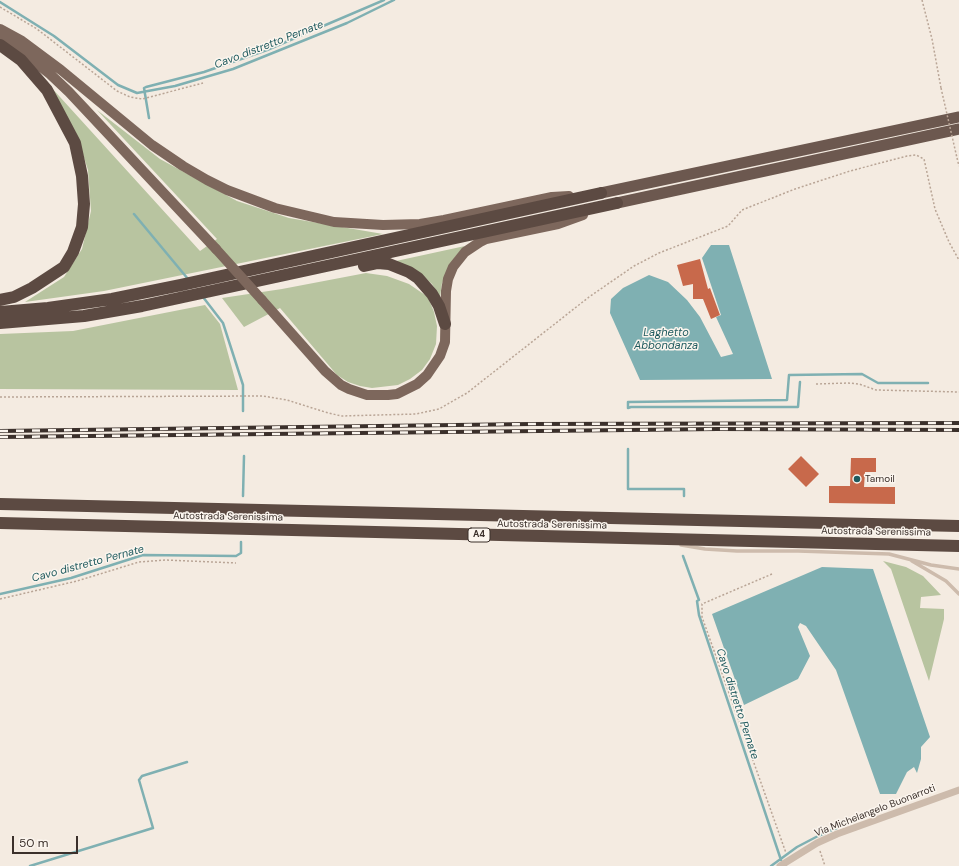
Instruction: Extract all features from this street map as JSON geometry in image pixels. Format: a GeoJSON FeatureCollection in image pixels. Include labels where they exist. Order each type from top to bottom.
{"type":"FeatureCollection","features":[{"type":"Feature","properties":{"kind":"highway"},"geometry":{"type":"LineString","coordinates":[[0,45],[21,60],[47,90],[54,103],[75,143],[82,176],[84,204],[82,227],[73,252],[64,267],[32,288],[14,297],[0,300]]}},
{"type":"Feature","properties":{"kind":"highway"},"geometry":{"type":"LineString","coordinates":[[0,323],[84,316],[142,306],[196,288],[601,193],[959,117]]}},
{"type":"Feature","properties":{"kind":"highway"},"geometry":{"type":"LineString","coordinates":[[262,280],[959,129]]}},
{"type":"Feature","properties":{"kind":"highway"},"geometry":{"type":"LineString","coordinates":[[0,312],[48,308],[262,280],[309,277],[378,263],[389,264],[409,272],[418,278],[426,286],[438,306],[445,324]]}},
{"type":"Feature","properties":{"kind":"highway","name":"Autostrada Serenissima"},"geometry":{"type":"LineString","coordinates":[[0,504],[959,526]]}},
{"type":"Feature","properties":{"kind":"highway","name":"Autostrada Serenissima"},"geometry":{"type":"LineString","coordinates":[[0,523],[959,546]]}},
{"type":"Feature","properties":{"kind":"main road"},"geometry":{"type":"LineString","coordinates":[[0,29],[22,41],[61,70],[152,145],[183,166],[227,190],[275,208],[334,222],[383,226],[420,224],[552,197],[601,193]]}},
{"type":"Feature","properties":{"kind":"main road"},"geometry":{"type":"LineString","coordinates":[[0,36],[50,74],[68,92],[216,249],[332,378],[349,390],[366,395],[397,394],[417,384],[427,375],[440,356],[445,342],[446,291],[448,279],[457,262],[472,247],[486,239],[558,224],[617,203]]}},
{"type":"Feature","properties":{"kind":"street","name":"Via Michelangelo Buonarroti"},"geometry":{"type":"LineString","coordinates":[[780,866],[817,843],[837,834],[959,790]]}},
{"type":"Feature","properties":{"kind":"lane"},"geometry":{"type":"LineString","coordinates":[[650,539],[705,549],[737,551],[870,553],[895,555],[931,565],[959,569]]}},
{"type":"Feature","properties":{"kind":"lane"},"geometry":{"type":"LineString","coordinates":[[908,559],[946,581],[959,594]]}},
{"type":"Feature","properties":{"kind":"path"},"geometry":{"type":"LineString","coordinates":[[922,0],[932,39],[941,88],[959,166]]}},
{"type":"Feature","properties":{"kind":"path"},"geometry":{"type":"LineString","coordinates":[[0,7],[37,29],[117,90],[130,97],[142,99],[203,83]]}},
{"type":"Feature","properties":{"kind":"path"},"geometry":{"type":"LineString","coordinates":[[493,374],[588,297],[634,266],[659,253],[728,226],[742,210],[796,189],[895,158],[916,155],[924,159],[935,209],[949,242],[959,260]]}},
{"type":"Feature","properties":{"kind":"path"},"geometry":{"type":"LineString","coordinates":[[816,384],[859,384],[876,390],[959,392]]}},
{"type":"Feature","properties":{"kind":"path"},"geometry":{"type":"LineString","coordinates":[[0,396],[246,396]]}},
{"type":"Feature","properties":{"kind":"path"},"geometry":{"type":"LineString","coordinates":[[0,599],[77,581],[139,562],[166,560],[236,563]]}},
{"type":"Feature","properties":{"kind":"path"},"geometry":{"type":"LineString","coordinates":[[772,574],[702,604],[702,617],[786,852]]}},
{"type":"Feature","properties":{"kind":"path"},"geometry":{"type":"LineString","coordinates":[[817,843],[825,866]]}},
{"type":"Feature","properties":{"kind":"green space"},"geometry":{"type":"Polygon","coordinates":[[[50,86],[200,251],[217,239],[97,110],[160,159],[237,201],[289,218],[383,234],[104,291],[25,302],[64,277],[82,249],[91,211],[88,170],[76,133],[50,86]]]}},
{"type":"Feature","properties":{"kind":"green space"},"geometry":{"type":"Polygon","coordinates":[[[465,246],[455,257],[442,283],[440,297],[432,284],[421,274],[396,261],[465,246]]]}},
{"type":"Feature","properties":{"kind":"green space"},"geometry":{"type":"Polygon","coordinates":[[[366,273],[387,276],[409,284],[428,297],[434,312],[437,326],[436,344],[430,359],[422,370],[410,379],[398,385],[372,388],[348,382],[337,375],[280,308],[244,327],[222,298],[282,289],[366,273]]]}},
{"type":"Feature","properties":{"kind":"green space"},"geometry":{"type":"Polygon","coordinates":[[[205,305],[220,324],[238,390],[0,389],[0,334],[73,331],[205,305]]]}},
{"type":"Feature","properties":{"kind":"green space"},"geometry":{"type":"Polygon","coordinates":[[[883,561],[906,567],[923,576],[941,595],[921,597],[920,608],[944,609],[944,619],[929,681],[891,569],[883,561]]]}},
{"type":"Feature","properties":{"kind":"water","name":"Laghetto Abbondanza"},"geometry":{"type":"Polygon","coordinates":[[[711,245],[729,245],[772,379],[640,380],[610,313],[611,299],[623,288],[649,275],[668,282],[687,300],[700,317],[721,357],[733,354],[716,317],[721,315],[702,258],[711,245]]]}},
{"type":"Feature","properties":{"kind":"water"},"geometry":{"type":"Polygon","coordinates":[[[822,567],[873,569],[930,737],[921,747],[921,759],[917,773],[914,767],[907,772],[896,794],[880,794],[836,670],[806,626],[800,623],[798,627],[810,656],[798,679],[744,705],[712,614],[822,567]]]}},
{"type":"Feature","properties":{"kind":"building"},"geometry":{"type":"Polygon","coordinates":[[[700,259],[708,289],[710,288],[720,315],[711,319],[703,299],[693,299],[693,284],[683,286],[677,265],[700,259]]]}},
{"type":"Feature","properties":{"kind":"building"},"geometry":{"type":"Polygon","coordinates":[[[801,456],[819,474],[806,487],[788,469],[801,456]]]}},
{"type":"Feature","properties":{"kind":"building","name":"Tamoil"},"geometry":{"type":"Polygon","coordinates":[[[851,458],[876,458],[876,472],[865,472],[864,487],[895,487],[895,504],[829,503],[829,486],[850,486],[851,458]]]}},
{"type":"Feature","properties":{"kind":"waterway","name":"Cavo distretto Pernate"},"geometry":{"type":"LineString","coordinates":[[149,118],[144,88],[204,72],[267,50],[384,0]]}},
{"type":"Feature","properties":{"kind":"waterway","name":"Cavo distretto Pernate"},"geometry":{"type":"LineString","coordinates":[[0,2],[54,36],[118,85],[137,93],[175,86],[233,69],[347,23],[394,0]]}},
{"type":"Feature","properties":{"kind":"waterway","name":"Cavo distretto Pernate"},"geometry":{"type":"LineString","coordinates":[[134,214],[188,279]]}},
{"type":"Feature","properties":{"kind":"waterway","name":"Cavo distretto Pernate"},"geometry":{"type":"LineString","coordinates":[[203,297],[223,323],[243,385],[243,411]]}},
{"type":"Feature","properties":{"kind":"waterway"},"geometry":{"type":"LineString","coordinates":[[628,408],[628,402],[787,400],[789,375],[862,374],[878,383],[928,383]]}},
{"type":"Feature","properties":{"kind":"waterway","name":"Cavo distretto Pernate"},"geometry":{"type":"LineString","coordinates":[[628,408],[798,407],[800,382]]}},
{"type":"Feature","properties":{"kind":"waterway","name":"Cavo distretto Pernate"},"geometry":{"type":"LineString","coordinates":[[628,449],[628,489],[684,489],[684,496]]}},
{"type":"Feature","properties":{"kind":"waterway","name":"Cavo distretto Pernate"},"geometry":{"type":"LineString","coordinates":[[243,496],[244,456]]}},
{"type":"Feature","properties":{"kind":"waterway","name":"Cavo distretto Pernate"},"geometry":{"type":"LineString","coordinates":[[0,594],[71,578],[143,555],[236,556],[241,553],[241,542]]}},
{"type":"Feature","properties":{"kind":"waterway","name":"Cavo distretto Pernate"},"geometry":{"type":"LineString","coordinates":[[683,556],[699,600],[697,601],[699,615],[781,860]]}},
{"type":"Feature","properties":{"kind":"waterway","name":"Cavo distretto Pernate"},"geometry":{"type":"LineString","coordinates":[[30,866],[153,828],[139,780],[142,776],[187,762]]}},
{"type":"Feature","properties":{"kind":"waterway","name":"Cavo distretto Pernate"},"geometry":{"type":"LineString","coordinates":[[771,866],[797,847],[818,836],[867,815]]}},
{"type":"Feature","properties":{"kind":"railway"},"geometry":{"type":"LineString","coordinates":[[0,431],[531,424],[959,423]]}},
{"type":"Feature","properties":{"kind":"railway"},"geometry":{"type":"LineString","coordinates":[[0,437],[718,429],[959,430]]}},
{"type":"Feature","properties":{"kind":"place","name":"Tamoil"},"geometry":{"type":"Point","coordinates":[857,479]}}]}
